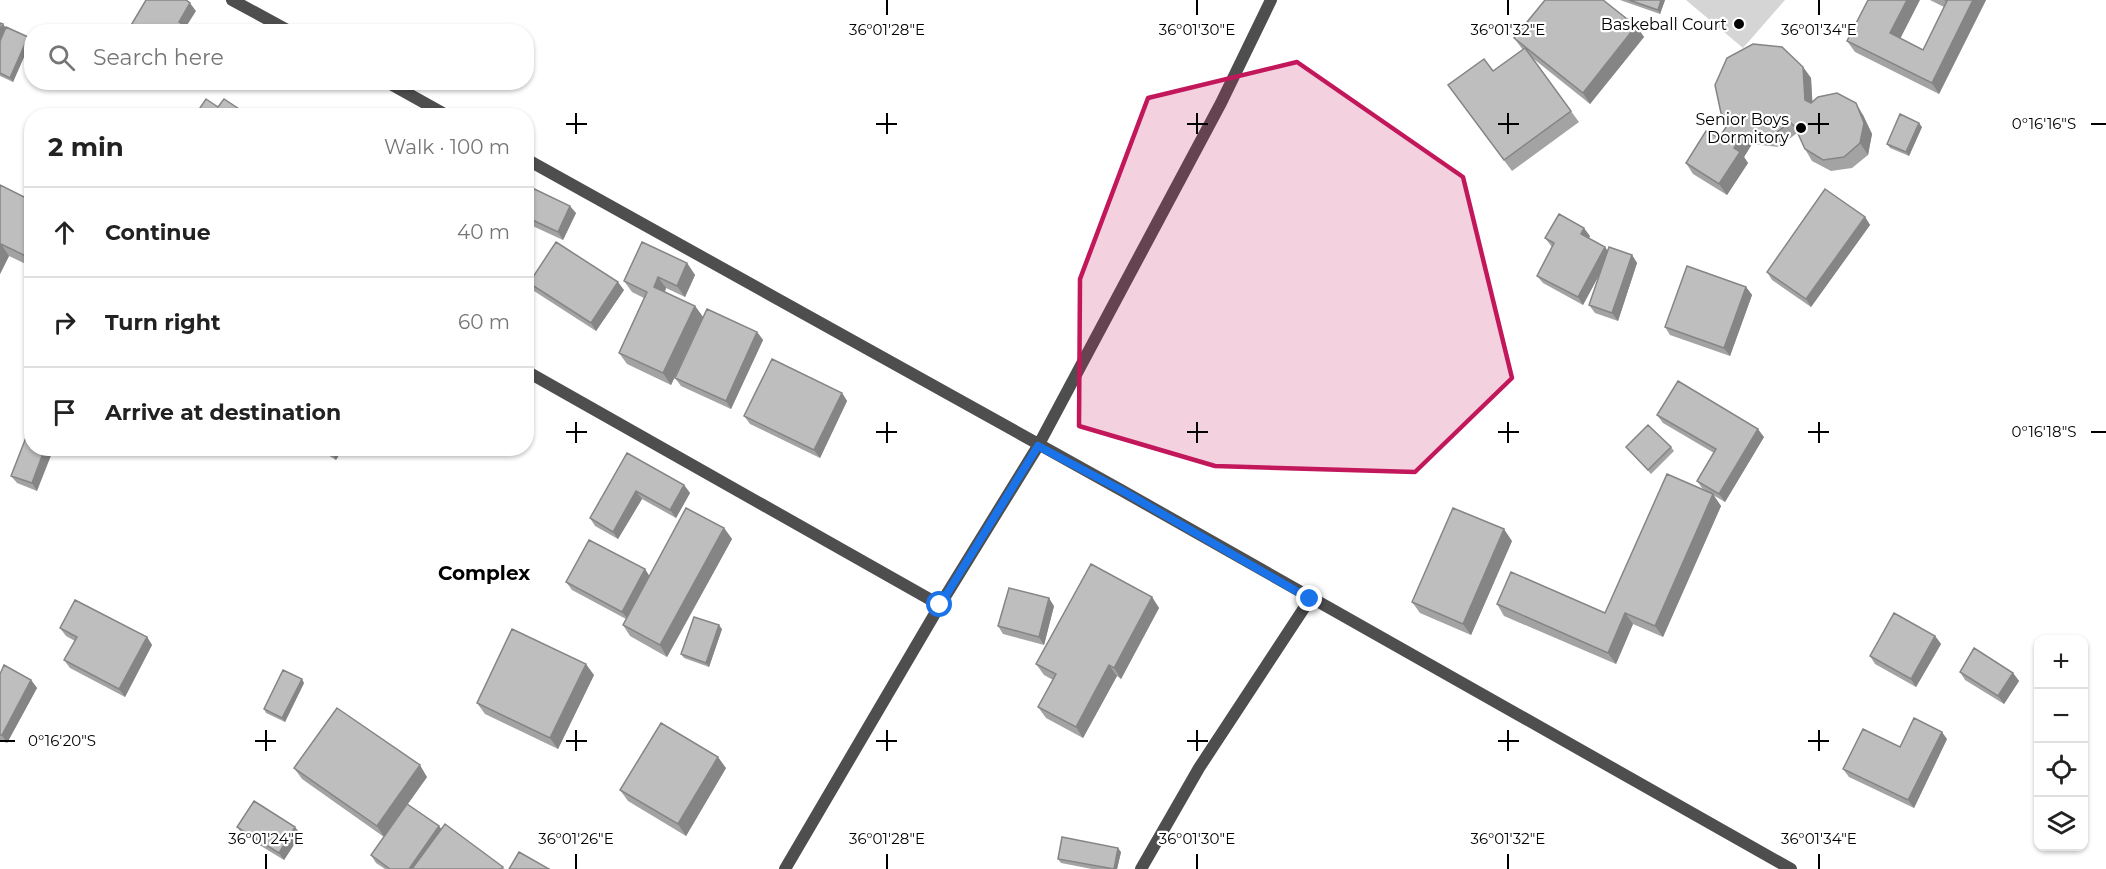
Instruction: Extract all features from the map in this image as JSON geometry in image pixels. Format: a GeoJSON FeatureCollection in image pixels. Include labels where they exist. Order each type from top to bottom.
{"type":"FeatureCollection","features":[{"type":"Feature","properties":{"kind":"street"},"geometry":{"type":"LineString","coordinates":[[232,0],[276,24]]}},
{"type":"Feature","properties":{"kind":"street"},"geometry":{"type":"LineString","coordinates":[[785,869],[940,605],[1038,446],[1221,103],[1271,0]]}},
{"type":"Feature","properties":{"kind":"street"},"geometry":{"type":"LineString","coordinates":[[400,90],[431,108]]}},
{"type":"Feature","properties":{"kind":"street"},"geometry":{"type":"LineString","coordinates":[[534,163],[1038,446],[1121,490],[1310,599],[1791,869]]}},
{"type":"Feature","properties":{"kind":"street"},"geometry":{"type":"LineString","coordinates":[[534,376],[940,605]]}},
{"type":"Feature","properties":{"kind":"street"},"geometry":{"type":"LineString","coordinates":[[1141,869],[1199,768],[1310,599]]}},
{"type":"Feature","properties":{"kind":"highlighted area"},"geometry":{"type":"Polygon","coordinates":[[[1297,62],[1463,177],[1512,378],[1415,472],[1215,466],[1079,426],[1080,279],[1148,98],[1297,62]]]}},
{"type":"Feature","properties":{"kind":"shaded area","name":"Baskeball Court"},"geometry":{"type":"Polygon","coordinates":[[[1686,0],[1785,0],[1743,48],[1686,0]]]}},
{"type":"Feature","properties":{"kind":"building"},"geometry":{"type":"Polygon","coordinates":[[[146,0],[186,0],[190,3],[179,22],[182,24],[132,24],[146,0]]]}},
{"type":"Feature","properties":{"kind":"building"},"geometry":{"type":"Polygon","coordinates":[[[1545,0],[1603,0],[1636,26],[1583,93],[1514,38],[1545,0]]]}},
{"type":"Feature","properties":{"kind":"building"},"geometry":{"type":"Polygon","coordinates":[[[1629,0],[1661,0],[1658,10],[1629,0]]]}},
{"type":"Feature","properties":{"kind":"building"},"geometry":{"type":"Polygon","coordinates":[[[1868,0],[1907,0],[1890,33],[1923,50],[1947,1],[1945,0],[1973,0],[1932,83],[1847,41],[1868,0]]]}},
{"type":"Feature","properties":{"kind":"building"},"geometry":{"type":"Polygon","coordinates":[[[6,27],[24,35],[24,46],[10,78],[0,73],[0,41],[6,27]]]}},
{"type":"Feature","properties":{"kind":"building","name":"Senior Boys Dormitory"},"geometry":{"type":"Polygon","coordinates":[[[1753,44],[1782,47],[1803,67],[1805,100],[1811,103],[1818,97],[1837,93],[1856,103],[1864,123],[1860,143],[1844,157],[1823,160],[1805,149],[1795,127],[1790,122],[1772,136],[1744,133],[1734,148],[1740,152],[1719,184],[1686,163],[1706,131],[1719,138],[1730,121],[1721,113],[1715,85],[1727,58],[1753,44]]]}},
{"type":"Feature","properties":{"kind":"building"},"geometry":{"type":"Polygon","coordinates":[[[1525,48],[1571,111],[1504,160],[1448,85],[1484,59],[1493,71],[1525,48]]]}},
{"type":"Feature","properties":{"kind":"building"},"geometry":{"type":"Polygon","coordinates":[[[206,99],[218,107],[224,99],[238,108],[200,108],[206,99]]]}},
{"type":"Feature","properties":{"kind":"building"},"geometry":{"type":"Polygon","coordinates":[[[1900,114],[1919,123],[1906,152],[1887,144],[1900,114]]]}},
{"type":"Feature","properties":{"kind":"building"},"geometry":{"type":"Polygon","coordinates":[[[0,185],[24,197],[24,255],[1,244],[0,247],[0,185]]]}},
{"type":"Feature","properties":{"kind":"building"},"geometry":{"type":"Polygon","coordinates":[[[534,189],[570,206],[558,232],[534,221],[534,189]]]}},
{"type":"Feature","properties":{"kind":"building"},"geometry":{"type":"Polygon","coordinates":[[[1825,189],[1865,217],[1806,299],[1767,272],[1825,189]]]}},
{"type":"Feature","properties":{"kind":"building"},"geometry":{"type":"Polygon","coordinates":[[[1559,214],[1584,228],[1581,234],[1605,247],[1578,297],[1537,276],[1554,243],[1545,238],[1559,214]]]}},
{"type":"Feature","properties":{"kind":"building"},"geometry":{"type":"Polygon","coordinates":[[[556,242],[618,282],[591,323],[534,286],[534,275],[556,242]]]}},
{"type":"Feature","properties":{"kind":"building"},"geometry":{"type":"Polygon","coordinates":[[[642,242],[687,263],[677,286],[658,277],[654,287],[695,306],[663,373],[619,353],[647,292],[624,281],[642,242]]]}},
{"type":"Feature","properties":{"kind":"building"},"geometry":{"type":"Polygon","coordinates":[[[1609,247],[1632,255],[1612,313],[1589,305],[1609,247]]]}},
{"type":"Feature","properties":{"kind":"building"},"geometry":{"type":"Polygon","coordinates":[[[1687,266],[1746,287],[1724,348],[1665,327],[1687,266]]]}},
{"type":"Feature","properties":{"kind":"building"},"geometry":{"type":"Polygon","coordinates":[[[707,309],[757,332],[726,401],[675,378],[707,309]]]}},
{"type":"Feature","properties":{"kind":"building"},"geometry":{"type":"Polygon","coordinates":[[[772,359],[842,393],[814,450],[744,416],[772,359]]]}},
{"type":"Feature","properties":{"kind":"building"},"geometry":{"type":"Polygon","coordinates":[[[1678,381],[1758,429],[1719,494],[1697,481],[1716,449],[1657,415],[1678,381]]]}},
{"type":"Feature","properties":{"kind":"building"},"geometry":{"type":"Polygon","coordinates":[[[1648,425],[1671,447],[1648,470],[1626,447],[1648,425]]]}},
{"type":"Feature","properties":{"kind":"building"},"geometry":{"type":"Polygon","coordinates":[[[24,443],[24,456],[42,456],[32,483],[11,476],[24,443]]]}},
{"type":"Feature","properties":{"kind":"building"},"geometry":{"type":"Polygon","coordinates":[[[627,453],[684,485],[670,510],[636,491],[613,532],[590,518],[627,453]]]}},
{"type":"Feature","properties":{"kind":"building"},"geometry":{"type":"Polygon","coordinates":[[[1667,474],[1713,494],[1655,626],[1625,613],[1608,653],[1497,604],[1511,572],[1605,613],[1667,474]]]}},
{"type":"Feature","properties":{"kind":"building"},"geometry":{"type":"Polygon","coordinates":[[[686,508],[724,528],[660,645],[623,625],[686,508]]]}},
{"type":"Feature","properties":{"kind":"building"},"geometry":{"type":"Polygon","coordinates":[[[1453,508],[1504,529],[1463,624],[1412,602],[1453,508]]]}},
{"type":"Feature","properties":{"kind":"building"},"geometry":{"type":"Polygon","coordinates":[[[589,540],[645,569],[622,612],[566,582],[589,540]]]}},
{"type":"Feature","properties":{"kind":"building"},"geometry":{"type":"Polygon","coordinates":[[[1091,564],[1152,597],[1114,668],[1109,665],[1076,727],[1038,707],[1056,674],[1036,664],[1091,564]]]}},
{"type":"Feature","properties":{"kind":"building"},"geometry":{"type":"Polygon","coordinates":[[[1009,588],[1049,598],[1039,637],[998,626],[1009,588]]]}},
{"type":"Feature","properties":{"kind":"building"},"geometry":{"type":"Polygon","coordinates":[[[75,600],[147,637],[119,689],[64,660],[77,637],[60,628],[75,600]]]}},
{"type":"Feature","properties":{"kind":"building"},"geometry":{"type":"Polygon","coordinates":[[[1894,613],[1935,636],[1911,679],[1870,656],[1894,613]]]}},
{"type":"Feature","properties":{"kind":"building"},"geometry":{"type":"Polygon","coordinates":[[[694,617],[719,625],[706,663],[681,654],[694,617]]]}},
{"type":"Feature","properties":{"kind":"building"},"geometry":{"type":"Polygon","coordinates":[[[512,629],[586,664],[550,738],[477,703],[512,629]]]}},
{"type":"Feature","properties":{"kind":"building"},"geometry":{"type":"Polygon","coordinates":[[[1974,648],[2013,673],[1998,696],[1960,672],[1974,648]]]}},
{"type":"Feature","properties":{"kind":"building"},"geometry":{"type":"Polygon","coordinates":[[[4,665],[31,680],[0,735],[0,674],[4,665]]]}},
{"type":"Feature","properties":{"kind":"building"},"geometry":{"type":"Polygon","coordinates":[[[283,670],[302,679],[282,718],[264,709],[283,670]]]}},
{"type":"Feature","properties":{"kind":"building"},"geometry":{"type":"Polygon","coordinates":[[[337,708],[420,765],[377,826],[294,768],[337,708]]]}},
{"type":"Feature","properties":{"kind":"building"},"geometry":{"type":"Polygon","coordinates":[[[1914,718],[1942,732],[1908,800],[1843,769],[1863,729],[1900,747],[1914,718]]]}},
{"type":"Feature","properties":{"kind":"building"},"geometry":{"type":"Polygon","coordinates":[[[661,723],[718,757],[678,824],[620,790],[661,723]]]}},
{"type":"Feature","properties":{"kind":"building"},"geometry":{"type":"Polygon","coordinates":[[[254,801],[295,827],[279,853],[237,827],[254,801]]]}},
{"type":"Feature","properties":{"kind":"building"},"geometry":{"type":"Polygon","coordinates":[[[407,804],[439,826],[409,869],[390,869],[371,855],[407,804]]]}},
{"type":"Feature","properties":{"kind":"building"},"geometry":{"type":"Polygon","coordinates":[[[445,824],[503,867],[501,869],[412,869],[445,824]]]}},
{"type":"Feature","properties":{"kind":"building"},"geometry":{"type":"Polygon","coordinates":[[[1062,837],[1118,848],[1114,869],[1058,859],[1062,837]]]}},
{"type":"Feature","properties":{"kind":"building"},"geometry":{"type":"Polygon","coordinates":[[[519,852],[549,869],[509,869],[519,852]]]}},
{"type":"Feature","properties":{"kind":"place","name":"Baskeball Court"},"geometry":{"type":"Point","coordinates":[1739,24]}},
{"type":"Feature","properties":{"kind":"place","name":"Senior Boys Dormitory"},"geometry":{"type":"Point","coordinates":[1801,128]}},
{"type":"Feature","properties":{"kind":"district","name":"Complex"},"geometry":{"type":"Point","coordinates":[484,573]}},
{"type":"Feature","properties":{"kind":"route"},"geometry":{"type":"LineString","coordinates":[[940,605],[1038,446],[1121,490],[1310,599]]}}]}
